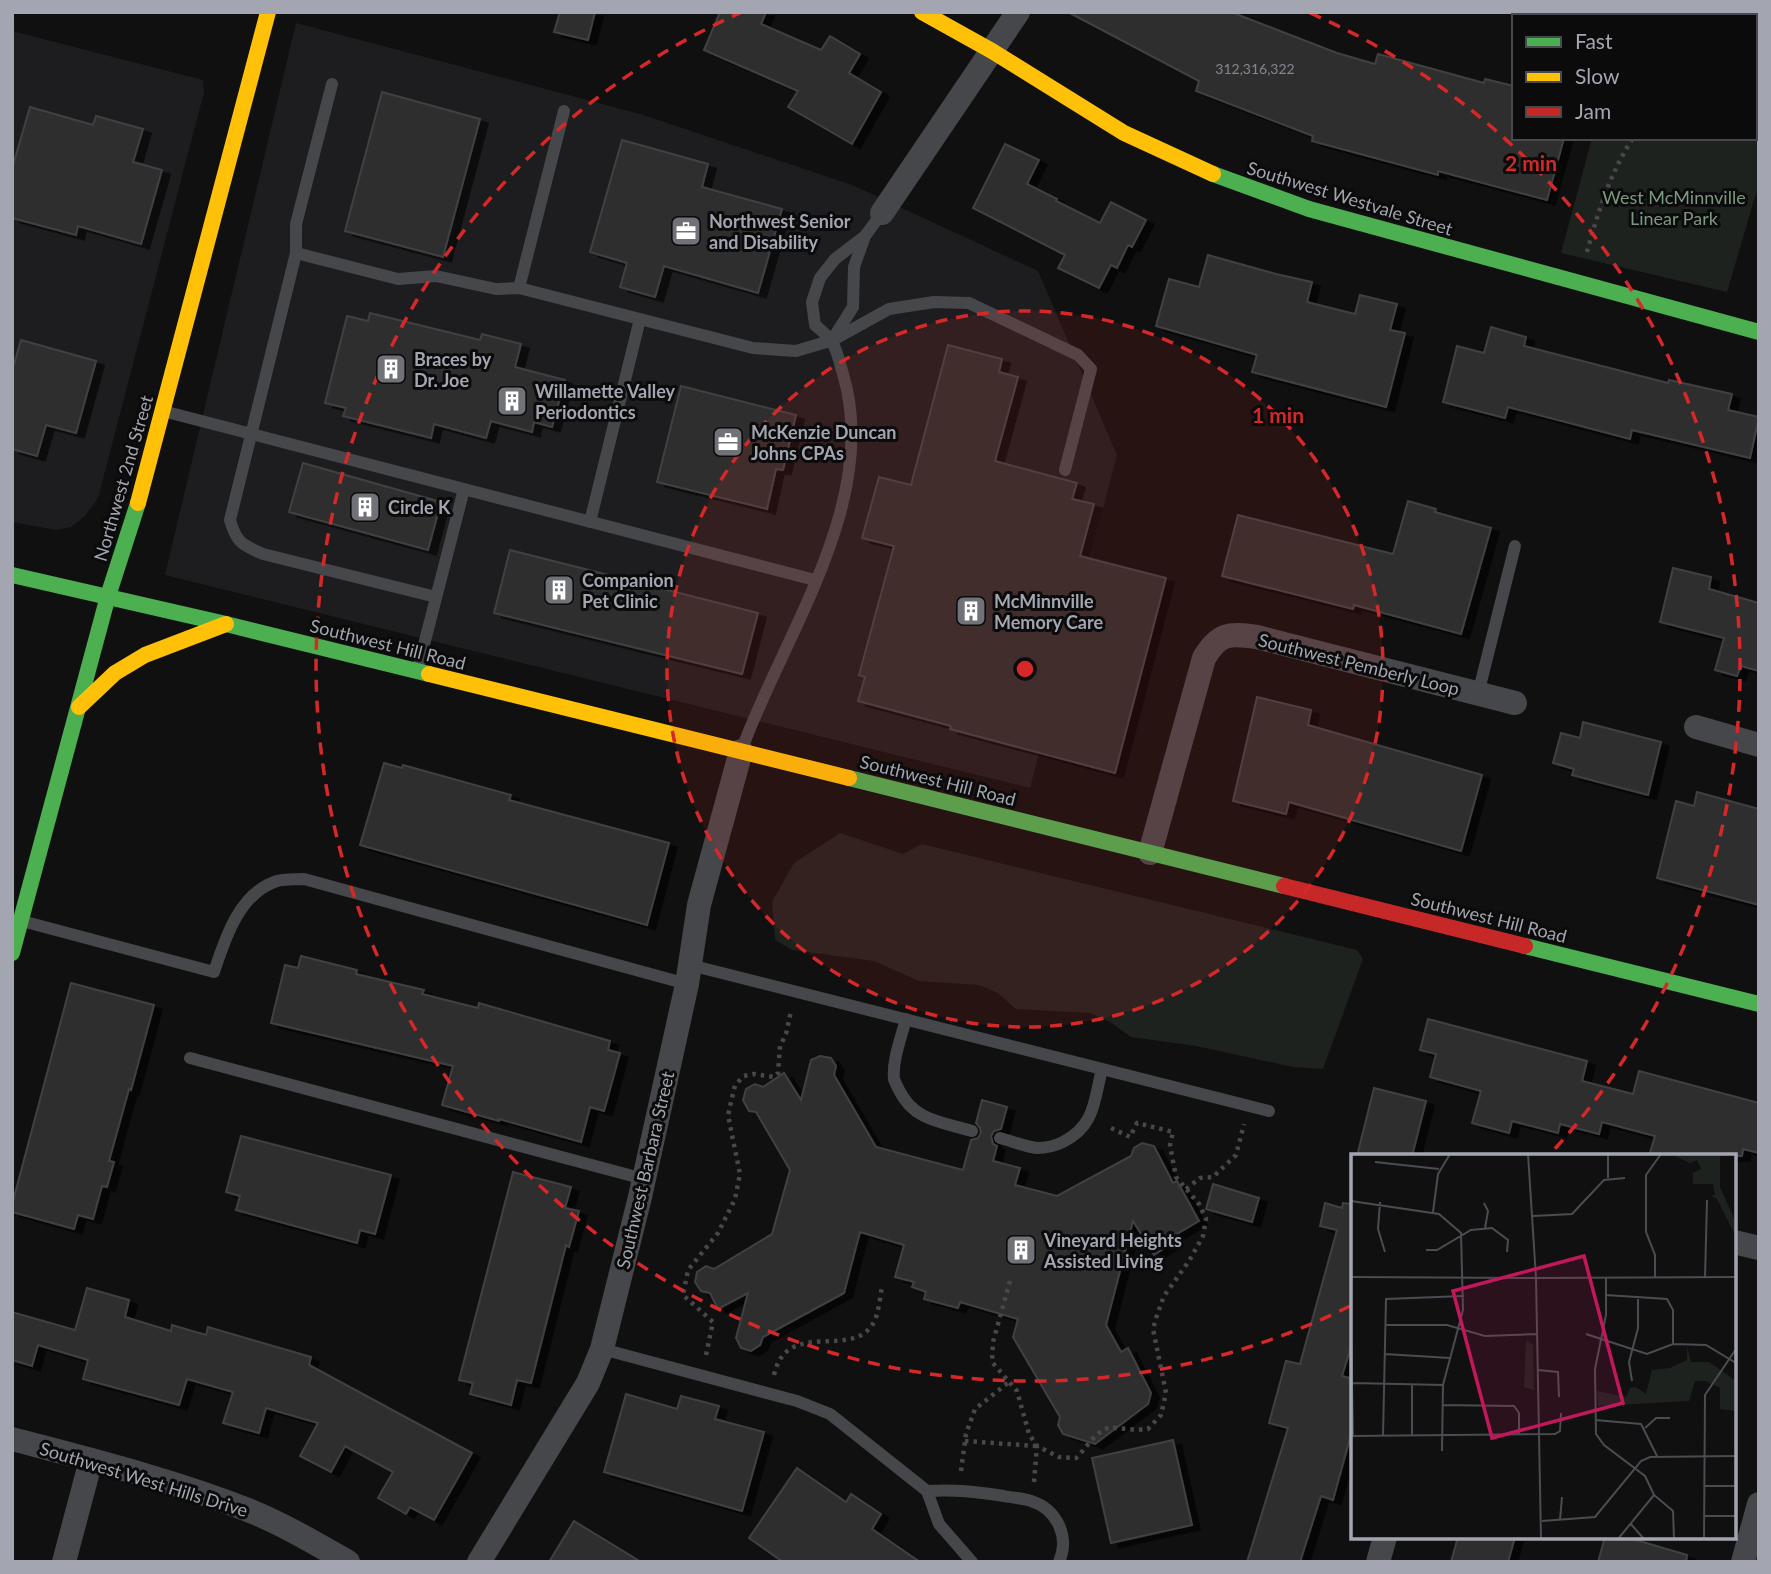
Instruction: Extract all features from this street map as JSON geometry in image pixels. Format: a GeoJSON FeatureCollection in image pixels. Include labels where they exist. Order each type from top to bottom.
{"type":"FeatureCollection","features":[{"type":"Feature","properties":{"kind":"street","name":"Northwest 2nd Street"},"geometry":{"type":"LineString","coordinates":[[12,953],[108,596],[131,530],[268,12]]}},
{"type":"Feature","properties":{"kind":"street","name":"Southwest Westvale Street"},"geometry":{"type":"LineString","coordinates":[[922,12],[992,51],[1124,133],[1222,178],[1310,209],[1759,332]]}},
{"type":"Feature","properties":{"kind":"street"},"geometry":{"type":"LineString","coordinates":[[882,213],[1018,12]]}},
{"type":"Feature","properties":{"kind":"street","name":"Southwest Hill Road"},"geometry":{"type":"LineString","coordinates":[[12,575],[226,624],[1759,1004]]}},
{"type":"Feature","properties":{"kind":"street"},"geometry":{"type":"LineString","coordinates":[[78,708],[114,673],[145,654],[226,624]]}},
{"type":"Feature","properties":{"kind":"street","name":"Southwest Pemberly Loop"},"geometry":{"type":"LineString","coordinates":[[1150,853],[1203,658],[1213,643],[1232,634],[1257,637],[1515,703]]}},
{"type":"Feature","properties":{"kind":"street"},"geometry":{"type":"LineString","coordinates":[[1696,727],[1759,745]]}},
{"type":"Feature","properties":{"kind":"street","name":"Southwest Barbara Street"},"geometry":{"type":"LineString","coordinates":[[479,1562],[588,1383],[602,1349],[644,1179],[688,974],[699,905],[741,751]]}},
{"type":"Feature","properties":{"kind":"street"},"geometry":{"type":"LineString","coordinates":[[1736,1242],[1759,1248]]}},
{"type":"Feature","properties":{"kind":"street","name":"Southwest West Hills Drive"},"geometry":{"type":"LineString","coordinates":[[12,1439],[91,1460],[248,1510],[304,1536],[348,1562]]}},
{"type":"Feature","properties":{"kind":"street"},"geometry":{"type":"LineString","coordinates":[[64,1562],[91,1460]]}},
{"type":"Feature","properties":{"kind":"street"},"geometry":{"type":"LineString","coordinates":[[1744,1562],[1759,1504]]}},
{"type":"Feature","properties":{"kind":"street"},"geometry":{"type":"LineString","coordinates":[[1378,1562],[1384,1539]]}},
{"type":"Feature","properties":{"kind":"lane"},"geometry":{"type":"LineString","coordinates":[[332,84],[296,224],[296,253],[230,520],[234,536],[247,547],[263,554],[436,597]]}},
{"type":"Feature","properties":{"kind":"lane"},"geometry":{"type":"LineString","coordinates":[[519,288],[564,111]]}},
{"type":"Feature","properties":{"kind":"lane"},"geometry":{"type":"LineString","coordinates":[[741,751],[754,715],[815,580],[841,511],[851,452],[850,396],[833,340],[815,325],[812,302],[820,278],[835,259],[865,236],[882,213]]}},
{"type":"Feature","properties":{"kind":"lane"},"geometry":{"type":"LineString","coordinates":[[833,340],[852,307],[854,267],[865,236]]}},
{"type":"Feature","properties":{"kind":"lane"},"geometry":{"type":"LineString","coordinates":[[296,253],[398,279],[436,276],[496,289],[519,288],[753,348],[796,351],[833,340],[889,309],[934,302],[969,303],[1078,355],[1091,369],[1065,470]]}},
{"type":"Feature","properties":{"kind":"lane"},"geometry":{"type":"LineString","coordinates":[[590,522],[640,319]]}},
{"type":"Feature","properties":{"kind":"lane"},"geometry":{"type":"LineString","coordinates":[[163,411],[815,580]]}},
{"type":"Feature","properties":{"kind":"lane"},"geometry":{"type":"LineString","coordinates":[[417,671],[464,489]]}},
{"type":"Feature","properties":{"kind":"lane"},"geometry":{"type":"LineString","coordinates":[[1478,694],[1516,546]]}},
{"type":"Feature","properties":{"kind":"lane"},"geometry":{"type":"LineString","coordinates":[[21,921],[214,972],[225,940],[240,912],[256,891],[277,881],[304,878],[688,974],[795,991],[1269,1111]]}},
{"type":"Feature","properties":{"kind":"lane"},"geometry":{"type":"LineString","coordinates":[[906,1019],[894,1080],[903,1098],[912,1111],[972,1131]]}},
{"type":"Feature","properties":{"kind":"lane"},"geometry":{"type":"LineString","coordinates":[[190,1058],[644,1179]]}},
{"type":"Feature","properties":{"kind":"lane"},"geometry":{"type":"LineString","coordinates":[[1000,1138],[1036,1148],[1053,1146],[1084,1129],[1090,1117],[1102,1069]]}},
{"type":"Feature","properties":{"kind":"lane"},"geometry":{"type":"LineString","coordinates":[[602,1349],[770,1393],[830,1414],[927,1492],[939,1524],[972,1562]]}},
{"type":"Feature","properties":{"kind":"lane"},"geometry":{"type":"LineString","coordinates":[[927,1492],[958,1490],[1032,1501],[1053,1513],[1061,1530],[1065,1549],[1059,1562]]}},
{"type":"Feature","properties":{"kind":"path"},"geometry":{"type":"LineString","coordinates":[[1578,283],[1599,209],[1619,159],[1632,140]]}},
{"type":"Feature","properties":{"kind":"path"},"geometry":{"type":"LineString","coordinates":[[717,1358],[705,1355],[713,1322],[684,1295],[688,1270],[718,1233],[735,1199],[740,1174],[728,1115],[735,1085],[744,1076],[754,1074],[774,1077],[778,1073],[780,1046],[786,1034],[795,991]]}},
{"type":"Feature","properties":{"kind":"path"},"geometry":{"type":"LineString","coordinates":[[1186,1189],[1200,1178],[1213,1177],[1236,1155],[1248,1106]]}},
{"type":"Feature","properties":{"kind":"path"},"geometry":{"type":"LineString","coordinates":[[965,1441],[1037,1446],[1059,1457],[1076,1458],[1097,1434],[1107,1428],[1132,1431],[1148,1429],[1161,1415],[1166,1393],[1153,1329],[1164,1296],[1203,1236],[1206,1219],[1199,1203],[1176,1177],[1170,1146],[1173,1132],[1137,1123],[1130,1137],[1090,1117]]}},
{"type":"Feature","properties":{"kind":"path"},"geometry":{"type":"LineString","coordinates":[[1010,1280],[993,1342],[992,1362],[1017,1391],[1029,1434],[1037,1446],[1032,1501]]}},
{"type":"Feature","properties":{"kind":"path"},"geometry":{"type":"LineString","coordinates":[[770,1393],[776,1363],[785,1351],[795,1345],[852,1339],[863,1335],[875,1320],[882,1287]]}},
{"type":"Feature","properties":{"kind":"path"},"geometry":{"type":"LineString","coordinates":[[763,1370],[774,1373]]}},
{"type":"Feature","properties":{"kind":"path"},"geometry":{"type":"LineString","coordinates":[[958,1490],[965,1441],[975,1409],[1009,1382]]}},
{"type":"Feature","properties":{"kind":"shaded area"},"geometry":{"type":"Polygon","coordinates":[[[296,23],[640,114],[852,185],[1038,271],[1117,455],[1030,788],[165,575],[296,23]]]}},
{"type":"Feature","properties":{"kind":"shaded area"},"geometry":{"type":"Polygon","coordinates":[[[12,31],[203,80],[204,92],[98,498],[85,516],[71,527],[56,530],[12,522],[12,31]]]}},
{"type":"Feature","properties":{"kind":"green space","name":"West McMinnville Linear Park"},"geometry":{"type":"Polygon","coordinates":[[[1759,12],[1759,183],[1727,292],[1561,253],[1591,140],[1757,140],[1757,14],[1678,14],[1759,12]]]}},
{"type":"Feature","properties":{"kind":"green space"},"geometry":{"type":"Polygon","coordinates":[[[840,833],[903,854],[922,844],[1357,950],[1363,959],[1323,1069],[1293,1067],[1196,1046],[1131,1037],[1110,1022],[1090,1013],[1016,1009],[998,993],[979,985],[919,981],[874,961],[792,950],[775,940],[772,902],[794,863],[840,833]]]}},
{"type":"Feature","properties":{"kind":"building"},"geometry":{"type":"Polygon","coordinates":[[[560,12],[595,12],[588,40],[554,32],[560,12]]]}},
{"type":"Feature","properties":{"kind":"building"},"geometry":{"type":"Polygon","coordinates":[[[720,12],[766,12],[761,24],[821,50],[830,36],[860,54],[849,73],[881,92],[852,144],[788,107],[798,91],[704,50],[720,12]]]}},
{"type":"Feature","properties":{"kind":"building"},"geometry":{"type":"Polygon","coordinates":[[[1068,12],[1231,12],[1337,53],[1375,64],[1378,54],[1484,83],[1485,79],[1512,86],[1512,140],[1563,140],[1547,200],[1438,171],[1438,175],[1312,141],[1313,136],[1196,91],[1199,81],[1068,12]]]}},
{"type":"Feature","properties":{"kind":"building"},"geometry":{"type":"Polygon","coordinates":[[[382,92],[480,119],[443,257],[345,231],[382,92]]]}},
{"type":"Feature","properties":{"kind":"building"},"geometry":{"type":"Polygon","coordinates":[[[30,107],[93,125],[96,116],[143,129],[133,162],[162,170],[141,244],[78,226],[76,235],[12,218],[12,169],[30,107]]]}},
{"type":"Feature","properties":{"kind":"building","name":"Northwest Senior and Disability"},"geometry":{"type":"Polygon","coordinates":[[[622,140],[708,164],[702,187],[782,209],[758,293],[664,266],[655,297],[620,287],[627,263],[590,252],[622,140]]]}},
{"type":"Feature","properties":{"kind":"building"},"geometry":{"type":"Polygon","coordinates":[[[1005,144],[1039,160],[1027,184],[1057,199],[1056,201],[1100,223],[1111,202],[1146,220],[1132,247],[1128,245],[1117,268],[1111,265],[1099,288],[1058,268],[1065,255],[973,208],[1005,144]]]}},
{"type":"Feature","properties":{"kind":"building"},"geometry":{"type":"Polygon","coordinates":[[[1208,255],[1312,282],[1307,302],[1355,314],[1360,295],[1397,304],[1390,330],[1405,333],[1386,407],[1252,372],[1257,355],[1156,326],[1169,279],[1199,287],[1208,255]]]}},
{"type":"Feature","properties":{"kind":"building"},"geometry":{"type":"Polygon","coordinates":[[[370,313],[480,340],[482,334],[521,344],[515,367],[565,380],[552,427],[534,422],[532,432],[491,421],[486,438],[434,424],[431,438],[343,416],[346,408],[325,403],[347,316],[368,321],[370,313]]]}},
{"type":"Feature","properties":{"kind":"building"},"geometry":{"type":"Polygon","coordinates":[[[1491,327],[1526,337],[1524,346],[1668,383],[1669,380],[1732,394],[1728,410],[1759,417],[1750,458],[1632,430],[1630,439],[1508,407],[1505,418],[1443,402],[1457,346],[1484,353],[1491,327]]]}},
{"type":"Feature","properties":{"kind":"building"},"geometry":{"type":"Polygon","coordinates":[[[21,340],[96,361],[76,433],[46,425],[37,456],[12,449],[12,371],[21,340]]]}},
{"type":"Feature","properties":{"kind":"building","name":"McMinnville Memory Care"},"geometry":{"type":"Polygon","coordinates":[[[948,345],[1002,359],[999,372],[1018,377],[995,461],[1077,483],[1072,499],[1094,504],[1080,556],[1166,578],[1115,773],[950,729],[951,726],[858,701],[865,677],[859,675],[894,546],[862,538],[879,477],[911,485],[948,345]]]}},
{"type":"Feature","properties":{"kind":"building","name":"McKenzie Duncan Johns CPAs"},"geometry":{"type":"Polygon","coordinates":[[[681,386],[796,415],[783,470],[776,469],[767,509],[657,482],[681,386]]]}},
{"type":"Feature","properties":{"kind":"building","name":"Circle K"},"geometry":{"type":"Polygon","coordinates":[[[303,463],[441,502],[428,550],[289,512],[303,463]]]}},
{"type":"Feature","properties":{"kind":"building"},"geometry":{"type":"Polygon","coordinates":[[[1408,501],[1436,509],[1435,512],[1491,528],[1461,634],[1354,605],[1353,609],[1222,576],[1238,515],[1393,554],[1408,501]]]}},
{"type":"Feature","properties":{"kind":"building"},"geometry":{"type":"Polygon","coordinates":[[[510,550],[758,613],[742,674],[494,613],[510,550]]]}},
{"type":"Feature","properties":{"kind":"building"},"geometry":{"type":"Polygon","coordinates":[[[1673,568],[1711,577],[1709,589],[1759,603],[1759,671],[1741,666],[1737,676],[1715,670],[1724,638],[1660,622],[1673,568]]]}},
{"type":"Feature","properties":{"kind":"building"},"geometry":{"type":"Polygon","coordinates":[[[1257,697],[1311,710],[1308,725],[1482,775],[1461,851],[1289,802],[1286,814],[1233,801],[1257,697]]]}},
{"type":"Feature","properties":{"kind":"building"},"geometry":{"type":"Polygon","coordinates":[[[1583,722],[1661,742],[1648,795],[1572,775],[1574,769],[1553,763],[1561,733],[1580,738],[1583,722]]]}},
{"type":"Feature","properties":{"kind":"building"},"geometry":{"type":"Polygon","coordinates":[[[384,763],[402,768],[403,765],[511,795],[509,800],[669,843],[647,925],[360,845],[384,763]]]}},
{"type":"Feature","properties":{"kind":"building"},"geometry":{"type":"Polygon","coordinates":[[[1697,792],[1759,809],[1759,905],[1657,878],[1676,801],[1694,806],[1697,792]]]}},
{"type":"Feature","properties":{"kind":"building"},"geometry":{"type":"Polygon","coordinates":[[[301,956],[357,970],[356,974],[424,990],[422,994],[478,1008],[479,1003],[610,1041],[608,1050],[620,1053],[604,1111],[590,1107],[581,1142],[499,1121],[442,1105],[453,1066],[271,1023],[285,965],[298,968],[301,956]]]}},
{"type":"Feature","properties":{"kind":"building"},"geometry":{"type":"Polygon","coordinates":[[[71,983],[154,1005],[109,1161],[114,1162],[107,1187],[102,1186],[93,1219],[78,1215],[74,1229],[12,1212],[71,983]]]}},
{"type":"Feature","properties":{"kind":"building"},"geometry":{"type":"Polygon","coordinates":[[[1428,1019],[1587,1061],[1582,1081],[1633,1094],[1639,1071],[1759,1103],[1759,1153],[1743,1149],[1742,1156],[1650,1154],[1655,1136],[1602,1122],[1599,1134],[1560,1124],[1558,1133],[1512,1121],[1509,1133],[1472,1123],[1481,1091],[1430,1077],[1436,1054],[1420,1050],[1428,1019]]]}},
{"type":"Feature","properties":{"kind":"building","name":"Vineyard Heights Assisted Living"},"geometry":{"type":"Polygon","coordinates":[[[820,1056],[831,1058],[836,1066],[834,1075],[876,1147],[963,1170],[971,1140],[978,1138],[981,1133],[976,1123],[982,1100],[1007,1107],[1001,1129],[994,1131],[991,1136],[993,1144],[997,1146],[993,1161],[1020,1168],[1015,1185],[1057,1196],[1131,1156],[1134,1148],[1142,1143],[1154,1146],[1173,1183],[1177,1181],[1199,1221],[1170,1238],[1173,1242],[1154,1255],[1133,1221],[1106,1325],[1121,1352],[1128,1348],[1151,1393],[1148,1404],[1095,1444],[1063,1434],[1058,1425],[1060,1417],[1013,1337],[1018,1319],[960,1302],[958,1308],[924,1299],[926,1292],[912,1287],[914,1282],[895,1277],[904,1245],[860,1232],[844,1293],[763,1337],[760,1345],[751,1351],[741,1348],[736,1338],[748,1293],[718,1309],[710,1293],[701,1291],[695,1282],[697,1272],[706,1266],[714,1269],[772,1234],[790,1170],[756,1112],[749,1111],[743,1100],[746,1089],[755,1084],[763,1087],[784,1073],[801,1100],[811,1060],[820,1056]]]}},
{"type":"Feature","properties":{"kind":"building"},"geometry":{"type":"Polygon","coordinates":[[[1374,1088],[1426,1101],[1413,1154],[1358,1154],[1374,1088]]]}},
{"type":"Feature","properties":{"kind":"building"},"geometry":{"type":"Polygon","coordinates":[[[241,1136],[391,1175],[375,1234],[360,1230],[357,1243],[236,1210],[240,1196],[226,1192],[241,1136]]]}},
{"type":"Feature","properties":{"kind":"building"},"geometry":{"type":"Polygon","coordinates":[[[513,1172],[571,1187],[565,1208],[579,1211],[569,1247],[566,1245],[531,1383],[517,1380],[511,1405],[470,1394],[473,1383],[459,1380],[513,1172]]]}},
{"type":"Feature","properties":{"kind":"building"},"geometry":{"type":"Polygon","coordinates":[[[1213,1184],[1259,1198],[1252,1222],[1206,1209],[1213,1184]]]}},
{"type":"Feature","properties":{"kind":"building"},"geometry":{"type":"Polygon","coordinates":[[[1325,1203],[1342,1208],[1343,1203],[1351,1204],[1351,1347],[1342,1376],[1351,1378],[1351,1434],[1333,1500],[1321,1496],[1300,1562],[1247,1562],[1288,1428],[1269,1423],[1286,1361],[1300,1364],[1337,1230],[1320,1226],[1325,1203]]]}},
{"type":"Feature","properties":{"kind":"building"},"geometry":{"type":"Polygon","coordinates":[[[87,1288],[129,1300],[125,1317],[171,1331],[172,1325],[206,1335],[208,1327],[311,1357],[309,1365],[472,1453],[434,1520],[410,1507],[406,1514],[378,1498],[393,1472],[345,1446],[331,1472],[300,1456],[318,1423],[266,1408],[259,1433],[223,1423],[233,1392],[187,1379],[179,1405],[83,1379],[88,1360],[38,1345],[32,1366],[12,1360],[12,1312],[75,1330],[87,1288]]]}},
{"type":"Feature","properties":{"kind":"building"},"geometry":{"type":"Polygon","coordinates":[[[626,1394],[677,1409],[681,1396],[719,1406],[715,1419],[764,1432],[742,1511],[604,1472],[626,1394]]]}},
{"type":"Feature","properties":{"kind":"building"},"geometry":{"type":"Polygon","coordinates":[[[1173,1440],[1192,1525],[1111,1543],[1092,1458],[1173,1440]]]}},
{"type":"Feature","properties":{"kind":"building"},"geometry":{"type":"Polygon","coordinates":[[[797,1468],[846,1502],[851,1494],[881,1514],[872,1529],[920,1562],[783,1562],[749,1538],[797,1468]]]}},
{"type":"Feature","properties":{"kind":"building"},"geometry":{"type":"Polygon","coordinates":[[[574,1521],[641,1562],[549,1562],[574,1521]]]}},
{"type":"Feature","properties":{"kind":"building"},"geometry":{"type":"Polygon","coordinates":[[[1457,1539],[1514,1539],[1508,1562],[1451,1562],[1457,1539]]]}},
{"type":"Feature","properties":{"kind":"building"},"geometry":{"type":"Polygon","coordinates":[[[1604,1539],[1633,1539],[1687,1555],[1686,1562],[1598,1562],[1604,1539]]]}},
{"type":"Feature","properties":{"kind":"traffic: fast"},"geometry":{"type":"LineString","coordinates":[[1213,174],[1309,209],[1759,332]]}},
{"type":"Feature","properties":{"kind":"traffic: fast"},"geometry":{"type":"LineString","coordinates":[[12,953],[108,596],[138,503]]}},
{"type":"Feature","properties":{"kind":"traffic: fast"},"geometry":{"type":"LineString","coordinates":[[12,575],[429,674]]}},
{"type":"Feature","properties":{"kind":"traffic: fast"},"geometry":{"type":"LineString","coordinates":[[849,778],[1284,886]]}},
{"type":"Feature","properties":{"kind":"traffic: fast"},"geometry":{"type":"LineString","coordinates":[[1525,946],[1759,1004]]}},
{"type":"Feature","properties":{"kind":"traffic: slow"},"geometry":{"type":"LineString","coordinates":[[138,503],[268,12]]}},
{"type":"Feature","properties":{"kind":"traffic: slow"},"geometry":{"type":"LineString","coordinates":[[922,12],[992,51],[1124,133],[1213,174]]}},
{"type":"Feature","properties":{"kind":"traffic: slow"},"geometry":{"type":"LineString","coordinates":[[79,707],[115,673],[145,655],[226,624]]}},
{"type":"Feature","properties":{"kind":"traffic: slow"},"geometry":{"type":"LineString","coordinates":[[429,674],[849,778]]}},
{"type":"Feature","properties":{"kind":"traffic: jam"},"geometry":{"type":"LineString","coordinates":[[1284,886],[1525,946]]}},
{"type":"Feature","properties":{"kind":"place","name":"Northwest Senior and Disability"},"geometry":{"type":"Point","coordinates":[686,231]}},
{"type":"Feature","properties":{"kind":"place","name":"Braces by Dr. Joe"},"geometry":{"type":"Point","coordinates":[391,369]}},
{"type":"Feature","properties":{"kind":"place","name":"Willamette Valley Periodontics"},"geometry":{"type":"Point","coordinates":[512,401]}},
{"type":"Feature","properties":{"kind":"place","name":"McKenzie Duncan Johns CPAs"},"geometry":{"type":"Point","coordinates":[728,442]}},
{"type":"Feature","properties":{"kind":"place","name":"Circle K"},"geometry":{"type":"Point","coordinates":[365,507]}},
{"type":"Feature","properties":{"kind":"place","name":"Companion Pet Clinic"},"geometry":{"type":"Point","coordinates":[559,590]}},
{"type":"Feature","properties":{"kind":"place","name":"McMinnville Memory Care"},"geometry":{"type":"Point","coordinates":[971,611]}},
{"type":"Feature","properties":{"kind":"place","name":"Vineyard Heights Assisted Living"},"geometry":{"type":"Point","coordinates":[1021,1250]}}]}
